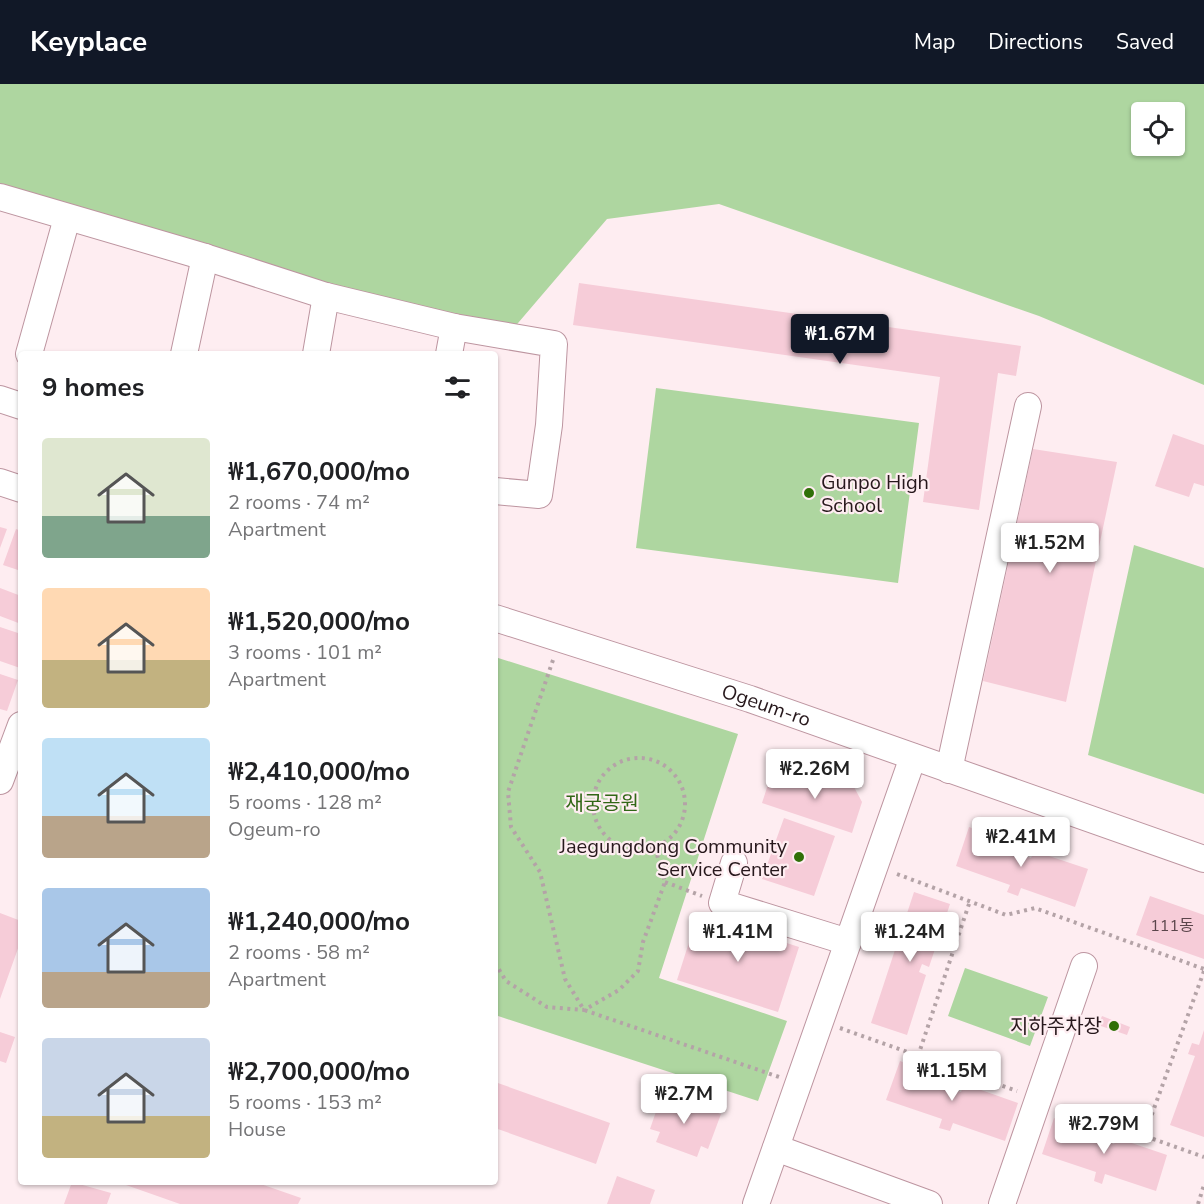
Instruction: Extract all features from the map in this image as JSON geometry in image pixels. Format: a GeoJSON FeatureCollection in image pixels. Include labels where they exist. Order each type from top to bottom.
{"type":"FeatureCollection","features":[{"type":"Feature","properties":{"kind":"street"},"geometry":{"type":"LineString","coordinates":[[0,197],[205,257],[326,296],[453,327],[554,344],[549,425],[539,495],[498,491]]}},
{"type":"Feature","properties":{"kind":"street"},"geometry":{"type":"LineString","coordinates":[[30,351],[67,218]]}},
{"type":"Feature","properties":{"kind":"street"},"geometry":{"type":"LineString","coordinates":[[185,351],[205,257]]}},
{"type":"Feature","properties":{"kind":"street"},"geometry":{"type":"LineString","coordinates":[[317,351],[326,296]]}},
{"type":"Feature","properties":{"kind":"street"},"geometry":{"type":"LineString","coordinates":[[449,351],[453,327]]}},
{"type":"Feature","properties":{"kind":"street"},"geometry":{"type":"LineString","coordinates":[[949,770],[1028,406]]}},
{"type":"Feature","properties":{"kind":"street"},"geometry":{"type":"LineString","coordinates":[[0,482],[18,488]]}},
{"type":"Feature","properties":{"kind":"street","name":"Ogeum-ro"},"geometry":{"type":"LineString","coordinates":[[498,619],[750,699],[1204,859]]}},
{"type":"Feature","properties":{"kind":"street"},"geometry":{"type":"LineString","coordinates":[[0,781],[18,733]]}},
{"type":"Feature","properties":{"kind":"street"},"geometry":{"type":"LineString","coordinates":[[756,1204],[913,757]]}},
{"type":"Feature","properties":{"kind":"street"},"geometry":{"type":"LineString","coordinates":[[734,863],[722,903],[848,942]]}},
{"type":"Feature","properties":{"kind":"street"},"geometry":{"type":"LineString","coordinates":[[1002,1204],[1084,966]]}},
{"type":"Feature","properties":{"kind":"street"},"geometry":{"type":"LineString","coordinates":[[776,1148],[929,1204]]}},
{"type":"Feature","properties":{"kind":"path"},"geometry":{"type":"LineString","coordinates":[[560,639],[508,792],[510,827],[540,872],[565,979],[584,1010]]}},
{"type":"Feature","properties":{"kind":"path"},"geometry":{"type":"LineString","coordinates":[[642,757],[657,760],[670,769],[680,782],[685,797],[685,813],[674,834],[655,848],[626,849],[612,842],[602,831],[595,818],[592,804],[594,789],[612,765],[626,759],[642,757]]}},
{"type":"Feature","properties":{"kind":"path"},"geometry":{"type":"LineString","coordinates":[[584,1010],[619,990],[638,970],[643,942],[664,882],[655,848]]}},
{"type":"Feature","properties":{"kind":"path"},"geometry":{"type":"LineString","coordinates":[[875,866],[1006,915],[1035,908],[1204,970],[1144,1136]]}},
{"type":"Feature","properties":{"kind":"path"},"geometry":{"type":"LineString","coordinates":[[664,882],[722,903]]}},
{"type":"Feature","properties":{"kind":"path"},"geometry":{"type":"LineString","coordinates":[[918,1056],[970,901]]}},
{"type":"Feature","properties":{"kind":"path"},"geometry":{"type":"LineString","coordinates":[[498,968],[506,981],[547,1007],[584,1010],[798,1084]]}},
{"type":"Feature","properties":{"kind":"path"},"geometry":{"type":"LineString","coordinates":[[820,1021],[1204,1157]]}},
{"type":"Feature","properties":{"kind":"path"},"geometry":{"type":"LineString","coordinates":[[1198,1204],[1204,1185]]}},
{"type":"Feature","properties":{"kind":"green space"},"geometry":{"type":"Polygon","coordinates":[[[0,84],[1204,84],[1204,385],[1039,316],[719,204],[607,219],[506,337],[0,192],[0,84]]]}},
{"type":"Feature","properties":{"kind":"green space"},"geometry":{"type":"Polygon","coordinates":[[[656,388],[919,423],[898,583],[636,548],[656,388]]]}},
{"type":"Feature","properties":{"kind":"green space"},"geometry":{"type":"Polygon","coordinates":[[[1134,545],[1204,568],[1204,794],[1088,755],[1134,545]]]}},
{"type":"Feature","properties":{"kind":"green space","name":"재궁공원"},"geometry":{"type":"Polygon","coordinates":[[[498,658],[738,734],[659,978],[787,1021],[758,1101],[498,1016],[498,658]]]}},
{"type":"Feature","properties":{"kind":"green space"},"geometry":{"type":"Polygon","coordinates":[[[965,968],[1048,997],[1030,1046],[948,1016],[965,968]]]}},
{"type":"Feature","properties":{"kind":"building"},"geometry":{"type":"Polygon","coordinates":[[[579,283],[1021,346],[1016,376],[998,373],[979,510],[923,502],[940,377],[573,325],[579,283]]]}},
{"type":"Feature","properties":{"kind":"building"},"geometry":{"type":"Polygon","coordinates":[[[1173,434],[1204,445],[1204,486],[1194,483],[1189,497],[1155,486],[1173,434]]]}},
{"type":"Feature","properties":{"kind":"building"},"geometry":{"type":"Polygon","coordinates":[[[1033,449],[1117,462],[1066,702],[983,681],[1033,449]]]}},
{"type":"Feature","properties":{"kind":"building"},"geometry":{"type":"Polygon","coordinates":[[[0,527],[7,529],[0,548],[0,527]]]}},
{"type":"Feature","properties":{"kind":"building"},"geometry":{"type":"Polygon","coordinates":[[[16,529],[18,530],[18,570],[3,565],[16,529]]]}},
{"type":"Feature","properties":{"kind":"building"},"geometry":{"type":"Polygon","coordinates":[[[0,588],[18,595],[18,623],[0,616],[0,588]]]}},
{"type":"Feature","properties":{"kind":"building"},"geometry":{"type":"Polygon","coordinates":[[[0,627],[18,633],[18,667],[0,661],[0,627]]]}},
{"type":"Feature","properties":{"kind":"building"},"geometry":{"type":"Polygon","coordinates":[[[0,674],[18,680],[7,711],[0,709],[0,674]]]}},
{"type":"Feature","properties":{"kind":"building"},"geometry":{"type":"Polygon","coordinates":[[[773,769],[825,786],[827,779],[854,787],[862,802],[852,833],[762,803],[773,769]]]}},
{"type":"Feature","properties":{"kind":"building","name":"Jaegungdong Community Service Center"},"geometry":{"type":"Polygon","coordinates":[[[784,818],[835,836],[814,896],[762,879],[784,818]]]}},
{"type":"Feature","properties":{"kind":"building"},"geometry":{"type":"Polygon","coordinates":[[[969,827],[1025,846],[1022,855],[1031,858],[1034,851],[1088,869],[1075,907],[1021,888],[1018,896],[1007,892],[1010,885],[956,866],[969,827]]]}},
{"type":"Feature","properties":{"kind":"building"},"geometry":{"type":"Polygon","coordinates":[[[914,892],[950,904],[929,967],[922,964],[919,972],[926,975],[907,1035],[871,1023],[914,892]]]}},
{"type":"Feature","properties":{"kind":"building"},"geometry":{"type":"Polygon","coordinates":[[[1150,896],[1204,915],[1204,959],[1136,935],[1150,896]]]}},
{"type":"Feature","properties":{"kind":"building"},"geometry":{"type":"Polygon","coordinates":[[[0,913],[18,920],[18,948],[0,999],[0,913]]]}},
{"type":"Feature","properties":{"kind":"building"},"geometry":{"type":"Polygon","coordinates":[[[698,914],[799,947],[778,1012],[677,980],[698,914]]]}},
{"type":"Feature","properties":{"kind":"building","name":"지하주차장"},"geometry":{"type":"Polygon","coordinates":[[[1102,1016],[1130,1027],[1127,1035],[1098,1025],[1102,1016]]]}},
{"type":"Feature","properties":{"kind":"building"},"geometry":{"type":"Polygon","coordinates":[[[1204,1030],[1204,1137],[1170,1125],[1195,1056],[1188,1054],[1192,1043],[1199,1045],[1204,1030]]]}},
{"type":"Feature","properties":{"kind":"building"},"geometry":{"type":"Polygon","coordinates":[[[0,1032],[15,1037],[6,1063],[0,1061],[0,1032]]]}},
{"type":"Feature","properties":{"kind":"building"},"geometry":{"type":"Polygon","coordinates":[[[900,1061],[954,1081],[951,1089],[961,1092],[964,1084],[1018,1103],[1005,1141],[953,1123],[950,1131],[939,1128],[942,1119],[886,1100],[900,1061]]]}},
{"type":"Feature","properties":{"kind":"building"},"geometry":{"type":"Polygon","coordinates":[[[498,1083],[610,1123],[596,1164],[498,1129],[498,1083]]]}},
{"type":"Feature","properties":{"kind":"building"},"geometry":{"type":"Polygon","coordinates":[[[662,1094],[721,1114],[708,1149],[701,1146],[697,1157],[656,1142],[660,1132],[650,1129],[662,1094]]]}},
{"type":"Feature","properties":{"kind":"building"},"geometry":{"type":"Polygon","coordinates":[[[1054,1118],[1108,1135],[1106,1141],[1114,1144],[1117,1138],[1167,1155],[1156,1191],[1105,1174],[1102,1184],[1094,1181],[1096,1172],[1042,1154],[1054,1118]]]}},
{"type":"Feature","properties":{"kind":"building"},"geometry":{"type":"Polygon","coordinates":[[[617,1176],[655,1190],[650,1204],[607,1204],[617,1176]]]}},
{"type":"Feature","properties":{"kind":"building"},"geometry":{"type":"Polygon","coordinates":[[[71,1185],[83,1185],[111,1193],[107,1204],[64,1204],[71,1185]]]}},
{"type":"Feature","properties":{"kind":"building"},"geometry":{"type":"Polygon","coordinates":[[[126,1185],[264,1185],[301,1198],[298,1204],[180,1204],[126,1185]]]}},
{"type":"Feature","properties":{"kind":"place","name":"Gunpo High School"},"geometry":{"type":"Point","coordinates":[809,493]}},
{"type":"Feature","properties":{"kind":"place","name":"Jaegungdong Community Service Center"},"geometry":{"type":"Point","coordinates":[799,857]}},
{"type":"Feature","properties":{"kind":"place","name":"지하주차장"},"geometry":{"type":"Point","coordinates":[1114,1026]}}]}
